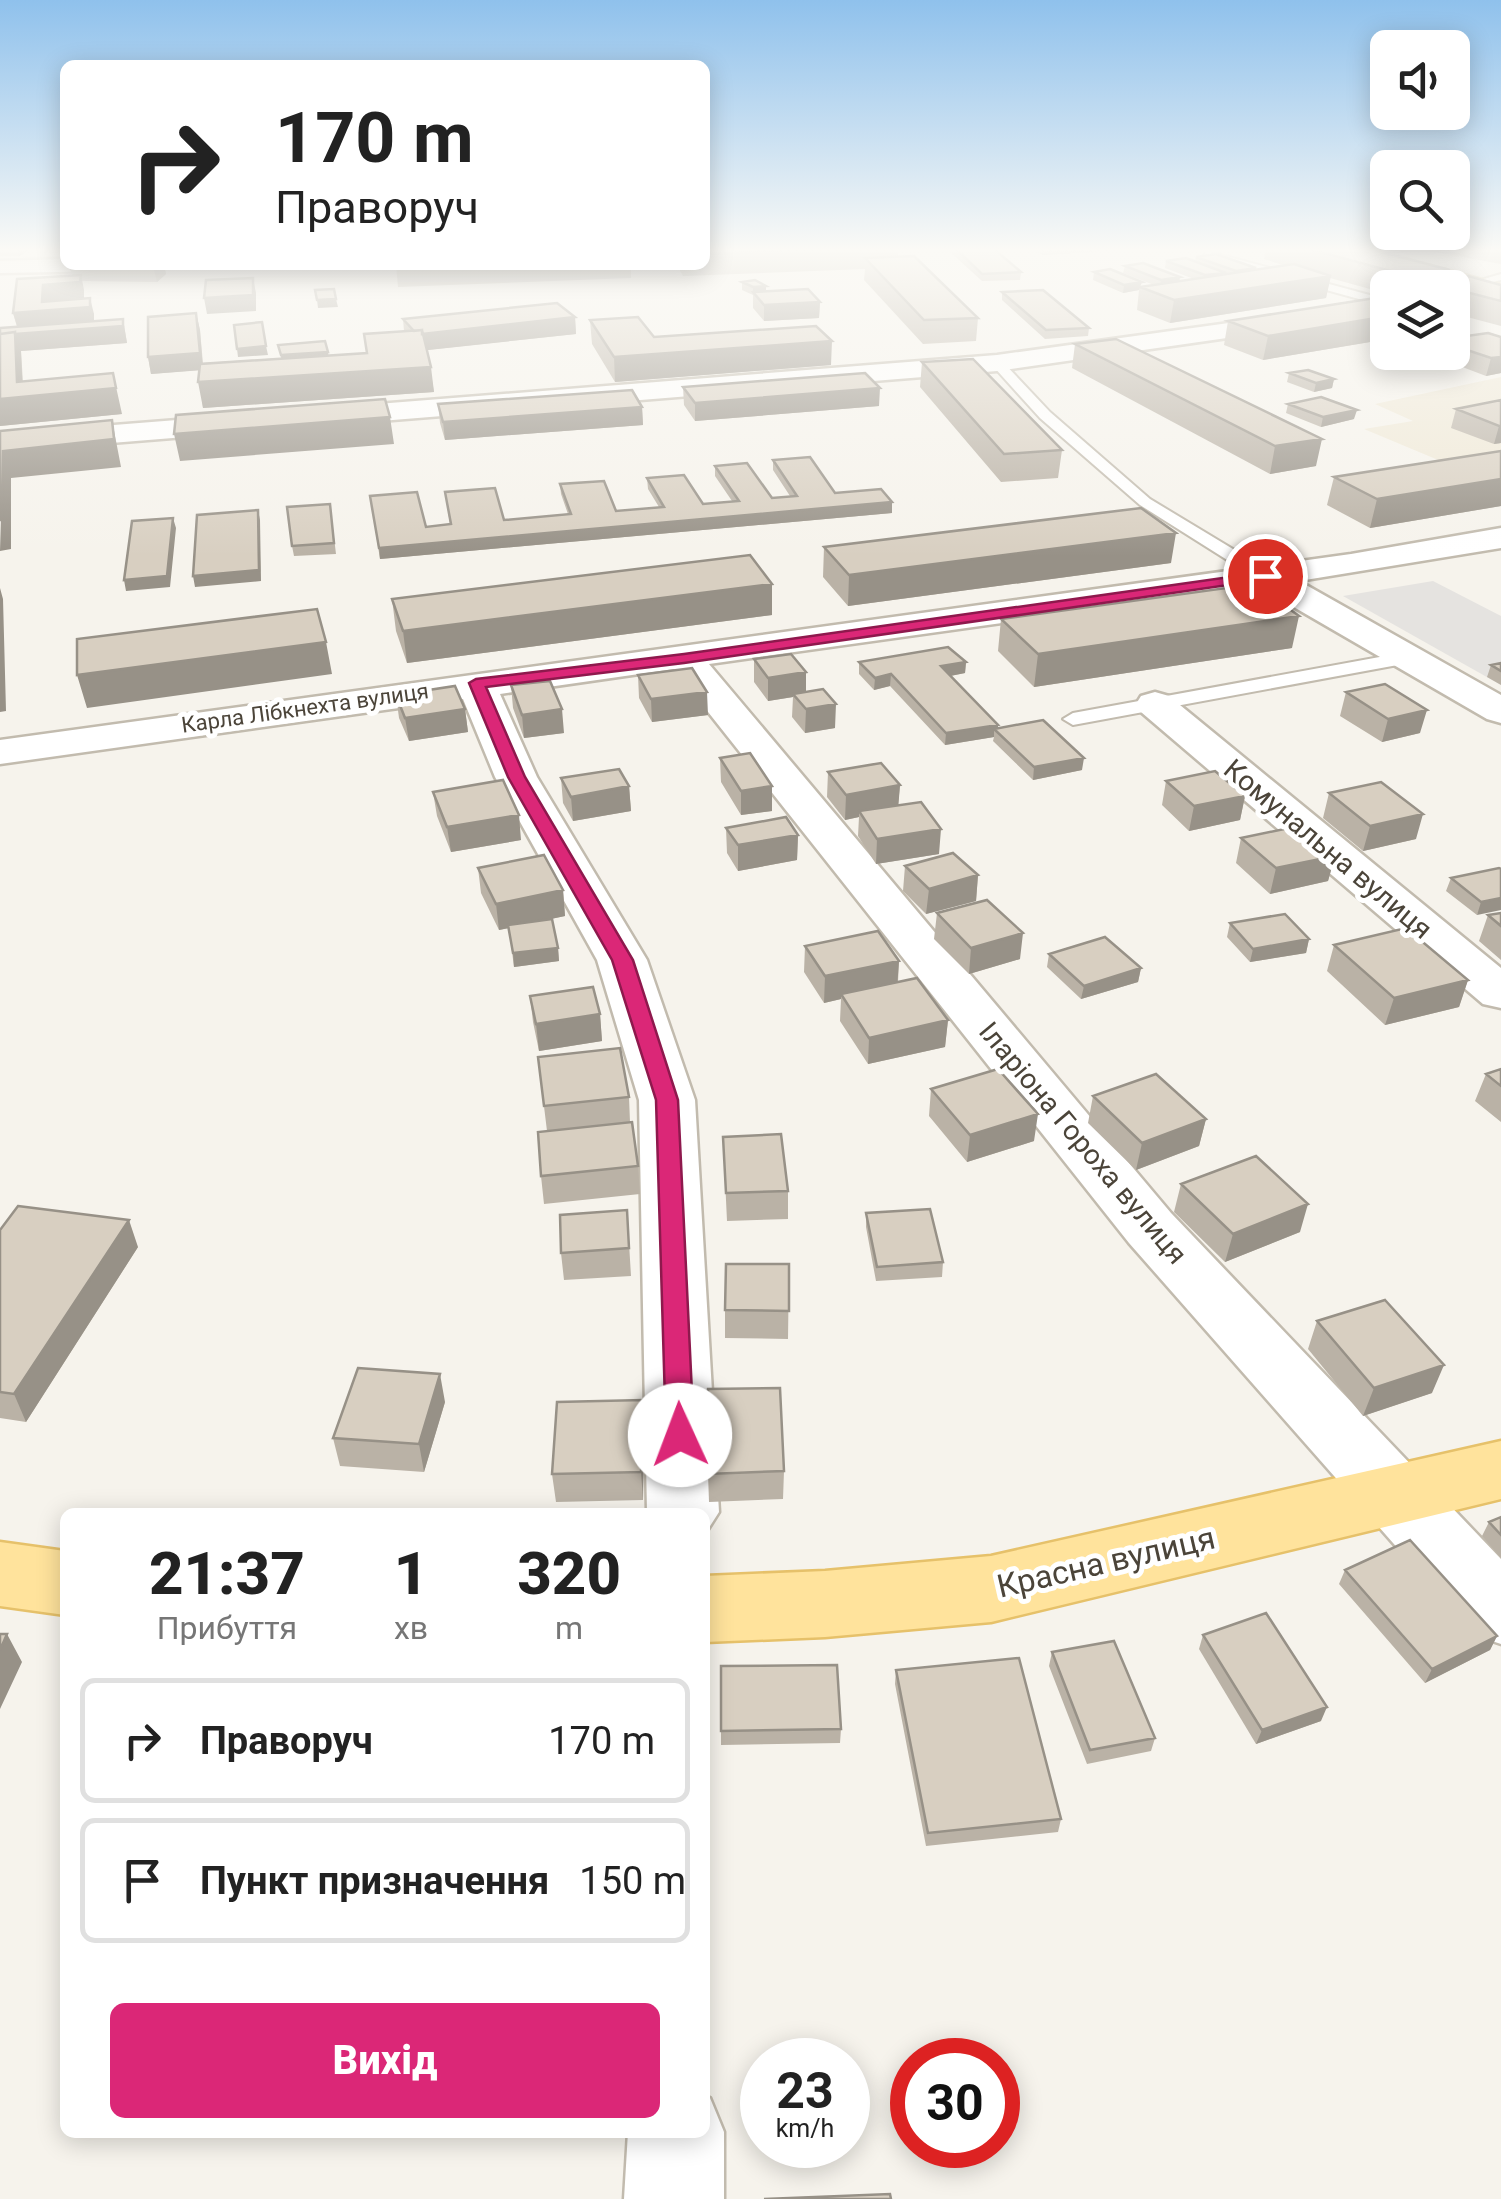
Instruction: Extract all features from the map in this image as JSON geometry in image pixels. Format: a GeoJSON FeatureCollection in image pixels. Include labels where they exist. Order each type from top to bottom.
{"type":"FeatureCollection","features":[{"type":"Feature","properties":{"kind":"main road","name":"Красна вулиця"},"geometry":{"type":"LineString","coordinates":[[710,1609],[990,1590],[1501,1470]]}},
{"type":"Feature","properties":{"kind":"main road"},"geometry":{"type":"LineString","coordinates":[[0,1574],[60,1582]]}},
{"type":"Feature","properties":{"kind":"street"},"geometry":{"type":"LineString","coordinates":[[0,443],[997,363],[1082,351]]}},
{"type":"Feature","properties":{"kind":"street","name":"Карла Лібкнехта вулиця"},"geometry":{"type":"LineString","coordinates":[[0,752],[1265,576],[1501,538]]}},
{"type":"Feature","properties":{"kind":"street"},"geometry":{"type":"LineString","coordinates":[[1265,576],[1501,711]]}},
{"type":"Feature","properties":{"kind":"street","name":"Іларіона Гороха вулиця"},"geometry":{"type":"LineString","coordinates":[[684,658],[1150,1228],[1501,1610]]}},
{"type":"Feature","properties":{"kind":"street"},"geometry":{"type":"LineString","coordinates":[[476,683],[516,777],[622,960],[667,1100],[683,1508]]}},
{"type":"Feature","properties":{"kind":"street","name":"Комунальна вулиця"},"geometry":{"type":"LineString","coordinates":[[1154,704],[1501,994]]}},
{"type":"Feature","properties":{"kind":"street"},"geometry":{"type":"LineString","coordinates":[[674,2199],[676,2138]]}},
{"type":"Feature","properties":{"kind":"lane"},"geometry":{"type":"LineString","coordinates":[[997,363],[1045,415],[1145,502],[1265,576]]}},
{"type":"Feature","properties":{"kind":"lane"},"geometry":{"type":"LineString","coordinates":[[1073,719],[1407,658]]}},
{"type":"Feature","properties":{"kind":"shaded area"},"geometry":{"type":"Polygon","coordinates":[[[1501,377],[1501,454],[1443,462],[1364,429],[1413,421],[1375,404],[1501,377]]]}},
{"type":"Feature","properties":{"kind":"shaded area"},"geometry":{"type":"Polygon","coordinates":[[[1433,581],[1501,616],[1501,685],[1343,596],[1433,581]]]}},
{"type":"Feature","properties":{"kind":"building"},"geometry":{"type":"Polygon","coordinates":[[[0,351],[16,351],[17,382],[113,373],[116,388],[0,399],[0,351]]]}},
{"type":"Feature","properties":{"kind":"building"},"geometry":{"type":"Polygon","coordinates":[[[148,351],[200,351],[200,353],[148,357],[148,351]]]}},
{"type":"Feature","properties":{"kind":"building"},"geometry":{"type":"Polygon","coordinates":[[[280,351],[328,352],[281,355],[280,351]]]}},
{"type":"Feature","properties":{"kind":"building"},"geometry":{"type":"Polygon","coordinates":[[[427,351],[431,367],[198,382],[200,364],[427,351]]]}},
{"type":"Feature","properties":{"kind":"building"},"geometry":{"type":"Polygon","coordinates":[[[610,351],[701,351],[614,357],[610,351]]]}},
{"type":"Feature","properties":{"kind":"building"},"geometry":{"type":"Polygon","coordinates":[[[1088,351],[1140,351],[1322,439],[1275,446],[1088,351]]]}},
{"type":"Feature","properties":{"kind":"building"},"geometry":{"type":"Polygon","coordinates":[[[1470,351],[1501,351],[1501,357],[1491,358],[1470,351]]]}},
{"type":"Feature","properties":{"kind":"building"},"geometry":{"type":"Polygon","coordinates":[[[973,359],[1062,450],[1004,454],[922,362],[973,359]]]}},
{"type":"Feature","properties":{"kind":"building"},"geometry":{"type":"Polygon","coordinates":[[[1308,370],[1334,379],[1316,383],[1289,373],[1308,370]]]}},
{"type":"Feature","properties":{"kind":"building"},"geometry":{"type":"Polygon","coordinates":[[[865,373],[880,388],[695,403],[683,387],[865,373]]]}},
{"type":"Feature","properties":{"kind":"building"},"geometry":{"type":"Polygon","coordinates":[[[632,390],[642,407],[443,422],[438,404],[632,390]]]}},
{"type":"Feature","properties":{"kind":"building"},"geometry":{"type":"Polygon","coordinates":[[[1321,397],[1357,410],[1323,417],[1288,404],[1321,397]]]}},
{"type":"Feature","properties":{"kind":"building"},"geometry":{"type":"Polygon","coordinates":[[[385,399],[390,417],[174,434],[176,415],[385,399]]]}},
{"type":"Feature","properties":{"kind":"building"},"geometry":{"type":"Polygon","coordinates":[[[1501,400],[1499,426],[1456,409],[1501,400]]]}},
{"type":"Feature","properties":{"kind":"building"},"geometry":{"type":"Polygon","coordinates":[[[112,420],[114,439],[3,451],[0,520],[0,431],[112,420]]]}},
{"type":"Feature","properties":{"kind":"building"},"geometry":{"type":"Polygon","coordinates":[[[1501,451],[1501,479],[1377,499],[1334,477],[1501,451]]]}},
{"type":"Feature","properties":{"kind":"building"},"geometry":{"type":"Polygon","coordinates":[[[810,457],[835,493],[881,489],[892,502],[379,548],[370,496],[417,492],[426,527],[451,524],[445,492],[495,488],[504,520],[571,514],[560,484],[604,481],[616,511],[664,507],[647,478],[684,475],[703,504],[739,501],[715,466],[747,463],[772,498],[797,496],[773,460],[810,457]]]}},
{"type":"Feature","properties":{"kind":"building"},"geometry":{"type":"Polygon","coordinates":[[[330,504],[334,543],[292,546],[287,507],[330,504]]]}},
{"type":"Feature","properties":{"kind":"building"},"geometry":{"type":"Polygon","coordinates":[[[1141,508],[1176,533],[849,575],[824,547],[1141,508]]]}},
{"type":"Feature","properties":{"kind":"building"},"geometry":{"type":"Polygon","coordinates":[[[258,510],[259,570],[193,576],[197,515],[258,510]]]}},
{"type":"Feature","properties":{"kind":"building"},"geometry":{"type":"Polygon","coordinates":[[[173,518],[167,576],[124,580],[132,521],[173,518]]]}},
{"type":"Feature","properties":{"kind":"building"},"geometry":{"type":"Polygon","coordinates":[[[750,555],[772,584],[403,631],[392,599],[750,555]]]}},
{"type":"Feature","properties":{"kind":"building"},"geometry":{"type":"Polygon","coordinates":[[[1255,584],[1299,616],[1038,654],[1001,619],[1255,584]]]}},
{"type":"Feature","properties":{"kind":"building"},"geometry":{"type":"Polygon","coordinates":[[[317,609],[326,642],[77,675],[77,639],[317,609]]]}},
{"type":"Feature","properties":{"kind":"building"},"geometry":{"type":"Polygon","coordinates":[[[948,647],[966,662],[941,666],[998,725],[946,733],[891,674],[875,678],[859,662],[948,647]]]}},
{"type":"Feature","properties":{"kind":"building"},"geometry":{"type":"Polygon","coordinates":[[[791,654],[806,672],[768,678],[754,659],[791,654]]]}},
{"type":"Feature","properties":{"kind":"building"},"geometry":{"type":"Polygon","coordinates":[[[692,668],[707,692],[651,699],[638,675],[692,668]]]}},
{"type":"Feature","properties":{"kind":"building"},"geometry":{"type":"Polygon","coordinates":[[[550,681],[562,709],[522,715],[511,685],[550,681]]]}},
{"type":"Feature","properties":{"kind":"building"},"geometry":{"type":"Polygon","coordinates":[[[1385,684],[1427,710],[1388,719],[1346,692],[1385,684]]]}},
{"type":"Feature","properties":{"kind":"building"},"geometry":{"type":"Polygon","coordinates":[[[455,686],[465,709],[405,718],[396,695],[455,686]]]}},
{"type":"Feature","properties":{"kind":"building"},"geometry":{"type":"Polygon","coordinates":[[[823,689],[836,704],[806,709],[793,694],[823,689]]]}},
{"type":"Feature","properties":{"kind":"building"},"geometry":{"type":"Polygon","coordinates":[[[1043,720],[1084,758],[1034,767],[994,729],[1043,720]]]}},
{"type":"Feature","properties":{"kind":"building"},"geometry":{"type":"Polygon","coordinates":[[[750,753],[772,786],[741,791],[720,758],[750,753]]]}},
{"type":"Feature","properties":{"kind":"building"},"geometry":{"type":"Polygon","coordinates":[[[881,763],[900,785],[846,795],[828,772],[881,763]]]}},
{"type":"Feature","properties":{"kind":"building"},"geometry":{"type":"Polygon","coordinates":[[[619,769],[629,786],[571,797],[561,778],[619,769]]]}},
{"type":"Feature","properties":{"kind":"building"},"geometry":{"type":"Polygon","coordinates":[[[1215,771],[1245,796],[1194,806],[1166,781],[1215,771]]]}},
{"type":"Feature","properties":{"kind":"building"},"geometry":{"type":"Polygon","coordinates":[[[503,780],[519,815],[447,827],[433,792],[503,780]]]}},
{"type":"Feature","properties":{"kind":"building"},"geometry":{"type":"Polygon","coordinates":[[[1381,782],[1423,814],[1370,826],[1329,793],[1381,782]]]}},
{"type":"Feature","properties":{"kind":"building"},"geometry":{"type":"Polygon","coordinates":[[[921,802],[941,829],[877,839],[859,811],[921,802]]]}},
{"type":"Feature","properties":{"kind":"building"},"geometry":{"type":"Polygon","coordinates":[[[786,817],[798,835],[738,845],[726,828],[786,817]]]}},
{"type":"Feature","properties":{"kind":"building"},"geometry":{"type":"Polygon","coordinates":[[[1299,826],[1335,856],[1276,868],[1241,838],[1299,826]]]}},
{"type":"Feature","properties":{"kind":"building"},"geometry":{"type":"Polygon","coordinates":[[[953,853],[978,875],[929,889],[905,866],[953,853]]]}},
{"type":"Feature","properties":{"kind":"building"},"geometry":{"type":"Polygon","coordinates":[[[544,855],[563,890],[496,904],[478,868],[544,855]]]}},
{"type":"Feature","properties":{"kind":"building"},"geometry":{"type":"Polygon","coordinates":[[[1499,868],[1501,898],[1481,902],[1451,878],[1499,868]]]}},
{"type":"Feature","properties":{"kind":"building"},"geometry":{"type":"Polygon","coordinates":[[[987,900],[1023,933],[971,948],[937,913],[987,900]]]}},
{"type":"Feature","properties":{"kind":"building"},"geometry":{"type":"Polygon","coordinates":[[[1501,913],[1501,926],[1488,915],[1501,913]]]}},
{"type":"Feature","properties":{"kind":"building"},"geometry":{"type":"Polygon","coordinates":[[[1285,914],[1309,939],[1253,949],[1230,923],[1285,914]]]}},
{"type":"Feature","properties":{"kind":"building"},"geometry":{"type":"Polygon","coordinates":[[[552,919],[558,948],[513,953],[508,925],[552,919]]]}},
{"type":"Feature","properties":{"kind":"building"},"geometry":{"type":"Polygon","coordinates":[[[1406,928],[1468,980],[1394,998],[1334,945],[1406,928]]]}},
{"type":"Feature","properties":{"kind":"building"},"geometry":{"type":"Polygon","coordinates":[[[878,931],[899,961],[825,976],[805,946],[878,931]]]}},
{"type":"Feature","properties":{"kind":"building"},"geometry":{"type":"Polygon","coordinates":[[[1105,937],[1141,968],[1084,986],[1049,954],[1105,937]]]}},
{"type":"Feature","properties":{"kind":"building"},"geometry":{"type":"Polygon","coordinates":[[[917,978],[948,1020],[869,1038],[841,994],[917,978]]]}},
{"type":"Feature","properties":{"kind":"building"},"geometry":{"type":"Polygon","coordinates":[[[593,987],[600,1014],[536,1024],[530,996],[593,987]]]}},
{"type":"Feature","properties":{"kind":"building"},"geometry":{"type":"Polygon","coordinates":[[[620,1048],[629,1097],[544,1106],[538,1057],[620,1048]]]}},
{"type":"Feature","properties":{"kind":"building"},"geometry":{"type":"Polygon","coordinates":[[[998,1069],[1038,1114],[970,1135],[931,1089],[998,1069]]]}},
{"type":"Feature","properties":{"kind":"building"},"geometry":{"type":"Polygon","coordinates":[[[1501,1069],[1501,1086],[1486,1074],[1501,1069]]]}},
{"type":"Feature","properties":{"kind":"building"},"geometry":{"type":"Polygon","coordinates":[[[1156,1074],[1206,1119],[1142,1143],[1093,1096],[1156,1074]]]}},
{"type":"Feature","properties":{"kind":"building"},"geometry":{"type":"Polygon","coordinates":[[[632,1122],[638,1166],[541,1176],[538,1132],[632,1122]]]}},
{"type":"Feature","properties":{"kind":"building"},"geometry":{"type":"Polygon","coordinates":[[[781,1134],[788,1191],[726,1193],[723,1137],[781,1134]]]}},
{"type":"Feature","properties":{"kind":"building"},"geometry":{"type":"Polygon","coordinates":[[[1256,1156],[1308,1204],[1233,1234],[1181,1184],[1256,1156]]]}},
{"type":"Feature","properties":{"kind":"building"},"geometry":{"type":"Polygon","coordinates":[[[18,1206],[129,1220],[14,1394],[0,1392],[0,1230],[18,1206]]]}},
{"type":"Feature","properties":{"kind":"building"},"geometry":{"type":"Polygon","coordinates":[[[930,1209],[943,1262],[877,1267],[866,1213],[930,1209]]]}},
{"type":"Feature","properties":{"kind":"building"},"geometry":{"type":"Polygon","coordinates":[[[627,1210],[629,1248],[561,1253],[560,1215],[627,1210]]]}},
{"type":"Feature","properties":{"kind":"building"},"geometry":{"type":"Polygon","coordinates":[[[726,1264],[789,1264],[789,1311],[725,1310],[726,1264]]]}},
{"type":"Feature","properties":{"kind":"building"},"geometry":{"type":"Polygon","coordinates":[[[1385,1300],[1444,1365],[1374,1388],[1317,1321],[1385,1300]]]}},
{"type":"Feature","properties":{"kind":"building"},"geometry":{"type":"Polygon","coordinates":[[[358,1368],[440,1374],[419,1444],[333,1438],[358,1368]]]}},
{"type":"Feature","properties":{"kind":"building"},"geometry":{"type":"Polygon","coordinates":[[[780,1388],[784,1471],[708,1474],[708,1389],[780,1388]]]}},
{"type":"Feature","properties":{"kind":"building"},"geometry":{"type":"Polygon","coordinates":[[[643,1400],[641,1472],[552,1474],[557,1402],[643,1400]]]}},
{"type":"Feature","properties":{"kind":"building"},"geometry":{"type":"Polygon","coordinates":[[[1501,1517],[1501,1535],[1489,1522],[1501,1517]]]}},
{"type":"Feature","properties":{"kind":"building"},"geometry":{"type":"Polygon","coordinates":[[[1410,1540],[1497,1636],[1432,1669],[1345,1570],[1410,1540]]]}},
{"type":"Feature","properties":{"kind":"building"},"geometry":{"type":"Polygon","coordinates":[[[1266,1613],[1327,1707],[1262,1730],[1203,1635],[1266,1613]]]}},
{"type":"Feature","properties":{"kind":"building"},"geometry":{"type":"Polygon","coordinates":[[[1114,1641],[1155,1738],[1090,1750],[1052,1652],[1114,1641]]]}},
{"type":"Feature","properties":{"kind":"building"},"geometry":{"type":"Polygon","coordinates":[[[1019,1658],[1061,1819],[928,1833],[896,1670],[1019,1658]]]}},
{"type":"Feature","properties":{"kind":"building"},"geometry":{"type":"Polygon","coordinates":[[[837,1665],[841,1729],[721,1731],[721,1666],[837,1665]]]}},
{"type":"Feature","properties":{"kind":"building"},"geometry":{"type":"Polygon","coordinates":[[[890,2194],[891,2199],[764,2199],[890,2194]]]}},
{"type":"Feature","properties":{"kind":"route"},"geometry":{"type":"LineString","coordinates":[[680,1435],[667,1100],[622,960],[516,777],[476,683],[684,658],[1265,576]]}}]}
